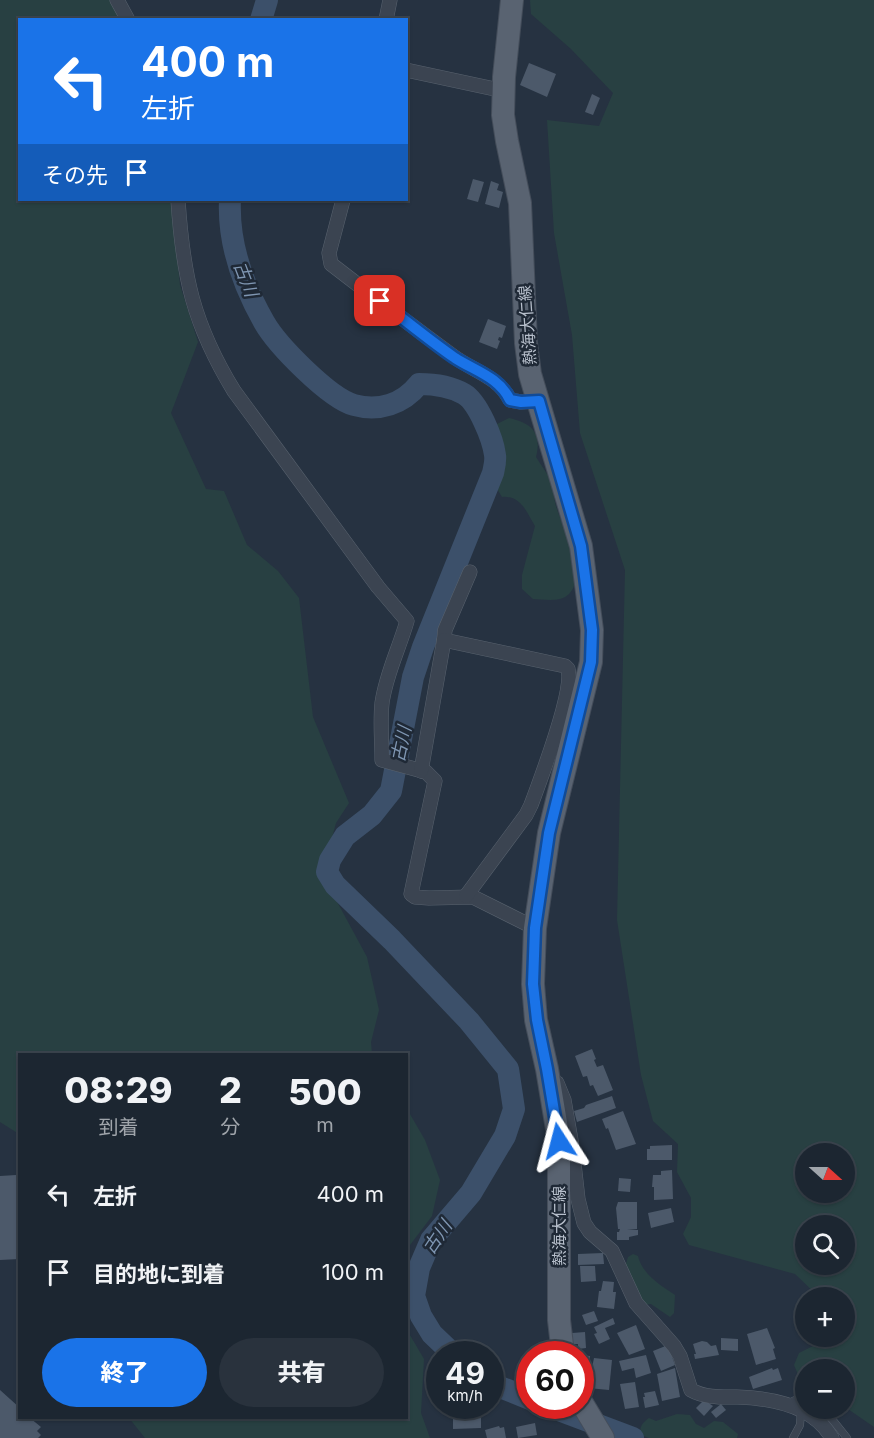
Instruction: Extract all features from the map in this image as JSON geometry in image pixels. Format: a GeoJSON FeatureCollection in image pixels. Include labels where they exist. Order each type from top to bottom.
{"type":"FeatureCollection","features":[{"type":"Feature","properties":{"kind":"main road","name":"熱海大仁線"},"geometry":{"type":"LineString","coordinates":[[512,0],[503,115],[520,202],[526,343],[530,374],[581,546],[592,630],[591,662],[549,833],[535,928],[533,984],[559,1141],[558,1320],[561,1341]]}},
{"type":"Feature","properties":{"kind":"main road"},"geometry":{"type":"LineString","coordinates":[[591,1419],[603,1438]]}},
{"type":"Feature","properties":{"kind":"street"},"geometry":{"type":"LineString","coordinates":[[117,0],[127,18]]}},
{"type":"Feature","properties":{"kind":"street"},"geometry":{"type":"LineString","coordinates":[[386,18],[390,0]]}},
{"type":"Feature","properties":{"kind":"street"},"geometry":{"type":"LineString","coordinates":[[408,70],[504,91]]}},
{"type":"Feature","properties":{"kind":"street"},"geometry":{"type":"LineString","coordinates":[[178,201],[187,280],[194,310],[219,367],[234,391],[378,587],[407,621],[393,658],[382,704],[382,760],[426,772],[435,782],[411,894],[415,897],[466,896],[480,899],[535,928]]}},
{"type":"Feature","properties":{"kind":"street"},"geometry":{"type":"LineString","coordinates":[[343,201],[329,253],[331,264],[455,358],[492,379],[505,389],[510,400],[539,401]]}},
{"type":"Feature","properties":{"kind":"street"},"geometry":{"type":"LineString","coordinates":[[417,770],[445,630],[470,572]]}},
{"type":"Feature","properties":{"kind":"street"},"geometry":{"type":"LineString","coordinates":[[444,640],[565,666],[569,672],[560,719],[545,767],[526,815],[466,896]]}},
{"type":"Feature","properties":{"kind":"street"},"geometry":{"type":"LineString","coordinates":[[547,1069],[556,1081],[564,1100],[578,1199],[584,1223],[590,1232],[612,1251],[636,1303],[674,1346],[680,1356],[691,1390],[704,1395],[753,1398],[795,1405]]}},
{"type":"Feature","properties":{"kind":"street"},"geometry":{"type":"LineString","coordinates":[[817,1419],[832,1438]]}},
{"type":"Feature","properties":{"kind":"lane"},"geometry":{"type":"LineString","coordinates":[[793,1438],[801,1419]]}},
{"type":"Feature","properties":{"kind":"lane"},"geometry":{"type":"LineString","coordinates":[[832,1419],[847,1438]]}},
{"type":"Feature","properties":{"kind":"green space"},"geometry":{"type":"Polygon","coordinates":[[[0,0],[111,0],[123,18],[18,18],[18,201],[171,201],[180,285],[198,342],[171,413],[206,489],[224,491],[247,545],[278,571],[299,598],[313,717],[349,803],[336,823],[322,874],[367,957],[379,1010],[371,1042],[372,1053],[18,1053],[18,1133],[0,1122],[0,0]]]}},
{"type":"Feature","properties":{"kind":"green space"},"geometry":{"type":"Polygon","coordinates":[[[530,0],[874,0],[874,1427],[855,1414],[855,1359],[796,1359],[799,1353],[811,1347],[855,1347],[855,1287],[809,1287],[796,1275],[855,1275],[855,1215],[795,1215],[795,1274],[689,1245],[683,1234],[691,1217],[691,1198],[677,1172],[678,1144],[653,1121],[641,1075],[617,920],[625,570],[580,433],[572,335],[554,233],[547,120],[599,126],[613,93],[571,49],[531,14],[530,0]]]}},
{"type":"Feature","properties":{"kind":"green space"},"geometry":{"type":"Polygon","coordinates":[[[509,418],[529,426],[536,435],[538,449],[536,457],[551,481],[556,505],[572,552],[576,576],[574,586],[569,594],[561,599],[533,599],[522,589],[522,575],[535,526],[519,502],[509,497],[502,497],[496,487],[500,461],[496,436],[497,424],[509,418]]]}},
{"type":"Feature","properties":{"kind":"green space"},"geometry":{"type":"Polygon","coordinates":[[[408,1111],[425,1140],[440,1180],[432,1216],[408,1248],[408,1111]]]}},
{"type":"Feature","properties":{"kind":"green space"},"geometry":{"type":"Polygon","coordinates":[[[633,1254],[638,1256],[643,1268],[652,1278],[675,1295],[674,1313],[670,1317],[651,1304],[643,1305],[625,1267],[628,1257],[633,1254]]]}},
{"type":"Feature","properties":{"kind":"green space"},"geometry":{"type":"Polygon","coordinates":[[[408,1332],[424,1359],[421,1413],[430,1438],[145,1438],[130,1419],[408,1419],[408,1332]]]}},
{"type":"Feature","properties":{"kind":"green space"},"geometry":{"type":"Polygon","coordinates":[[[677,1414],[690,1415],[696,1424],[704,1428],[714,1421],[723,1422],[738,1434],[737,1438],[649,1438],[641,1435],[642,1425],[649,1418],[656,1421],[677,1414]]]}},
{"type":"Feature","properties":{"kind":"building"},"geometry":{"type":"Polygon","coordinates":[[[529,63],[556,74],[547,97],[520,85],[529,63]]]}},
{"type":"Feature","properties":{"kind":"building"},"geometry":{"type":"Polygon","coordinates":[[[592,94],[600,98],[593,115],[585,112],[592,94]]]}},
{"type":"Feature","properties":{"kind":"building"},"geometry":{"type":"Polygon","coordinates":[[[473,179],[484,182],[478,202],[467,199],[473,179]]]}},
{"type":"Feature","properties":{"kind":"building"},"geometry":{"type":"Polygon","coordinates":[[[491,181],[499,184],[497,190],[503,192],[499,208],[485,204],[491,181]]]}},
{"type":"Feature","properties":{"kind":"building"},"geometry":{"type":"Polygon","coordinates":[[[488,319],[506,326],[502,338],[499,337],[497,349],[479,342],[488,319]]]}},
{"type":"Feature","properties":{"kind":"building"},"geometry":{"type":"Polygon","coordinates":[[[592,1049],[597,1067],[603,1065],[613,1090],[598,1096],[593,1085],[590,1086],[587,1076],[583,1077],[575,1056],[592,1049]]]}},
{"type":"Feature","properties":{"kind":"building"},"geometry":{"type":"Polygon","coordinates":[[[612,1096],[616,1108],[577,1122],[574,1111],[612,1096]]]}},
{"type":"Feature","properties":{"kind":"building"},"geometry":{"type":"Polygon","coordinates":[[[623,1111],[636,1144],[616,1150],[602,1119],[623,1111]]]}},
{"type":"Feature","properties":{"kind":"building"},"geometry":{"type":"Polygon","coordinates":[[[672,1145],[672,1160],[647,1160],[647,1149],[650,1149],[650,1146],[672,1145]]]}},
{"type":"Feature","properties":{"kind":"building"},"geometry":{"type":"Polygon","coordinates":[[[672,1170],[673,1199],[654,1200],[653,1175],[661,1175],[661,1171],[672,1170]]]}},
{"type":"Feature","properties":{"kind":"building"},"geometry":{"type":"Polygon","coordinates":[[[16,1175],[18,1259],[0,1260],[0,1176],[16,1175]]]}},
{"type":"Feature","properties":{"kind":"building"},"geometry":{"type":"Polygon","coordinates":[[[619,1178],[631,1179],[630,1192],[618,1191],[619,1178]]]}},
{"type":"Feature","properties":{"kind":"building"},"geometry":{"type":"Polygon","coordinates":[[[618,1202],[637,1202],[637,1229],[627,1230],[638,1230],[638,1235],[629,1237],[629,1240],[617,1240],[617,1232],[620,1229],[618,1229],[616,1208],[618,1202]]]}},
{"type":"Feature","properties":{"kind":"building"},"geometry":{"type":"Polygon","coordinates":[[[671,1208],[674,1222],[651,1228],[648,1213],[671,1208]]]}},
{"type":"Feature","properties":{"kind":"building"},"geometry":{"type":"Polygon","coordinates":[[[603,1253],[604,1264],[578,1265],[578,1254],[603,1253]]]}},
{"type":"Feature","properties":{"kind":"building"},"geometry":{"type":"Polygon","coordinates":[[[580,1266],[595,1266],[596,1281],[581,1282],[580,1266]]]}},
{"type":"Feature","properties":{"kind":"building"},"geometry":{"type":"Polygon","coordinates":[[[603,1281],[614,1282],[613,1292],[616,1292],[614,1309],[597,1307],[603,1281]]]}},
{"type":"Feature","properties":{"kind":"building"},"geometry":{"type":"Polygon","coordinates":[[[594,1311],[598,1321],[586,1325],[582,1315],[594,1311]]]}},
{"type":"Feature","properties":{"kind":"building"},"geometry":{"type":"Polygon","coordinates":[[[613,1318],[615,1324],[605,1328],[610,1339],[599,1344],[594,1334],[597,1333],[594,1327],[613,1318]]]}},
{"type":"Feature","properties":{"kind":"building"},"geometry":{"type":"Polygon","coordinates":[[[636,1325],[645,1349],[629,1355],[617,1333],[636,1325]]]}},
{"type":"Feature","properties":{"kind":"building"},"geometry":{"type":"Polygon","coordinates":[[[767,1328],[775,1348],[773,1349],[776,1359],[756,1365],[747,1334],[767,1328]]]}},
{"type":"Feature","properties":{"kind":"building"},"geometry":{"type":"Polygon","coordinates":[[[585,1332],[586,1341],[573,1341],[572,1333],[585,1332]]]}},
{"type":"Feature","properties":{"kind":"building"},"geometry":{"type":"Polygon","coordinates":[[[721,1338],[738,1339],[738,1351],[721,1350],[721,1338]]]}},
{"type":"Feature","properties":{"kind":"building"},"geometry":{"type":"Polygon","coordinates":[[[702,1341],[711,1346],[716,1345],[719,1355],[695,1359],[693,1344],[702,1341]]]}},
{"type":"Feature","properties":{"kind":"building"},"geometry":{"type":"Polygon","coordinates":[[[668,1345],[675,1365],[661,1371],[653,1351],[668,1345]]]}},
{"type":"Feature","properties":{"kind":"building"},"geometry":{"type":"Polygon","coordinates":[[[646,1355],[651,1373],[636,1378],[634,1368],[622,1371],[619,1361],[646,1355]]]}},
{"type":"Feature","properties":{"kind":"building"},"geometry":{"type":"Polygon","coordinates":[[[594,1358],[612,1360],[609,1390],[594,1389],[594,1358]]]}},
{"type":"Feature","properties":{"kind":"building"},"geometry":{"type":"Polygon","coordinates":[[[675,1368],[680,1397],[662,1401],[657,1374],[675,1368]]]}},
{"type":"Feature","properties":{"kind":"building"},"geometry":{"type":"Polygon","coordinates":[[[772,1368],[773,1370],[778,1368],[782,1380],[753,1389],[749,1377],[772,1368]]]}},
{"type":"Feature","properties":{"kind":"building"},"geometry":{"type":"Polygon","coordinates":[[[635,1382],[639,1407],[625,1409],[620,1384],[635,1382]]]}},
{"type":"Feature","properties":{"kind":"building"},"geometry":{"type":"Polygon","coordinates":[[[0,1390],[18,1406],[18,1419],[31,1419],[41,1427],[37,1431],[41,1435],[38,1438],[0,1438],[0,1390]]]}},
{"type":"Feature","properties":{"kind":"building"},"geometry":{"type":"Polygon","coordinates":[[[655,1391],[659,1405],[645,1408],[644,1393],[655,1391]]]}},
{"type":"Feature","properties":{"kind":"building"},"geometry":{"type":"Polygon","coordinates":[[[704,1400],[713,1406],[704,1416],[696,1408],[704,1400]]]}},
{"type":"Feature","properties":{"kind":"building"},"geometry":{"type":"Polygon","coordinates":[[[721,1404],[726,1410],[716,1418],[711,1412],[721,1404]]]}},
{"type":"Feature","properties":{"kind":"building"},"geometry":{"type":"Polygon","coordinates":[[[453,1419],[481,1419],[481,1428],[453,1429],[453,1419]]]}},
{"type":"Feature","properties":{"kind":"building"},"geometry":{"type":"Polygon","coordinates":[[[535,1423],[537,1435],[518,1438],[516,1427],[535,1423]]]}},
{"type":"Feature","properties":{"kind":"building"},"geometry":{"type":"Polygon","coordinates":[[[504,1427],[506,1438],[487,1438],[485,1430],[504,1427]]]}},
{"type":"Feature","properties":{"kind":"waterway","name":"古川"},"geometry":{"type":"LineString","coordinates":[[262,18],[267,0]]}},
{"type":"Feature","properties":{"kind":"waterway","name":"古川"},"geometry":{"type":"LineString","coordinates":[[230,201],[234,247],[243,278],[264,322],[304,370],[343,400],[363,407],[390,405],[406,397],[419,384],[442,386],[459,391],[469,398],[479,413],[488,431],[495,455],[493,473],[413,677],[391,791],[372,815],[345,836],[330,860],[327,872],[335,885],[392,940],[469,1021],[508,1069],[514,1109],[505,1136],[471,1193],[431,1240],[419,1268],[414,1296],[421,1316],[439,1341]]}},
{"type":"Feature","properties":{"kind":"waterway","name":"古川"},"geometry":{"type":"LineString","coordinates":[[504,1389],[516,1393]]}},
{"type":"Feature","properties":{"kind":"waterway","name":"古川"},"geometry":{"type":"LineString","coordinates":[[583,1419],[633,1438]]}},
{"type":"Feature","properties":{"kind":"route"},"geometry":{"type":"LineString","coordinates":[[380,301],[455,358],[492,379],[505,389],[510,400],[539,401],[581,546],[592,630],[591,662],[549,833],[535,928],[533,984],[537,1020],[559,1141]]}}]}
